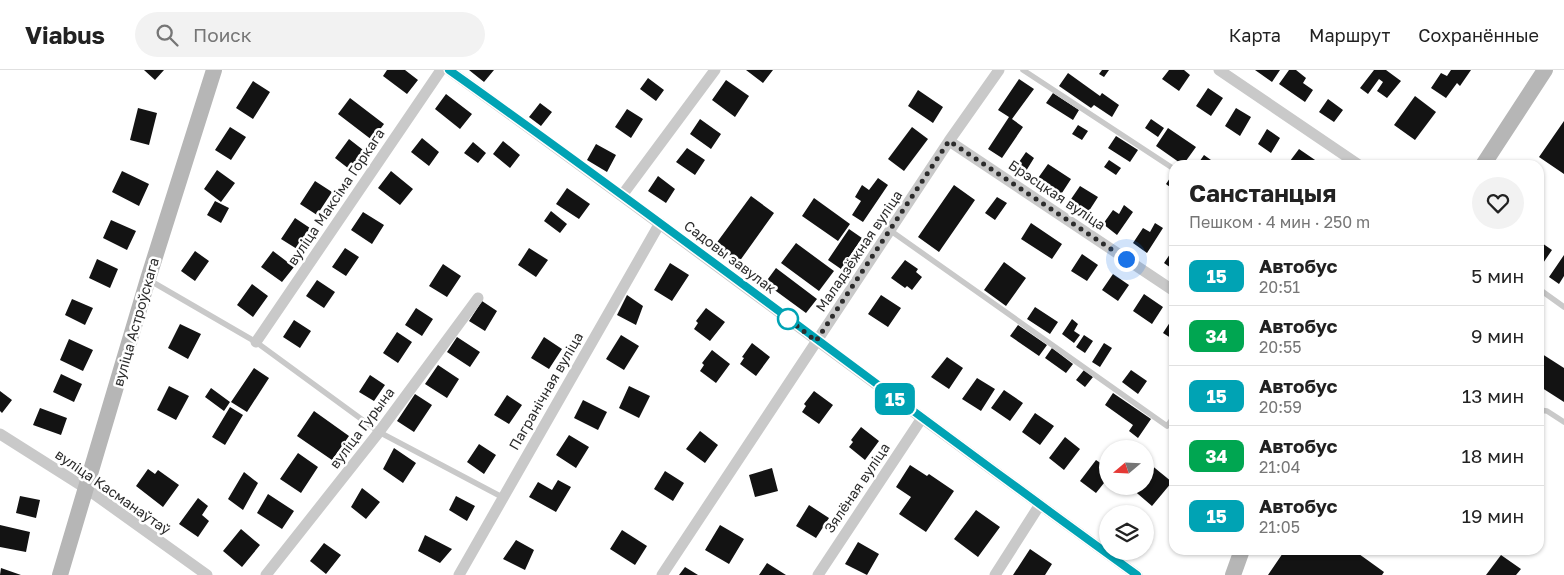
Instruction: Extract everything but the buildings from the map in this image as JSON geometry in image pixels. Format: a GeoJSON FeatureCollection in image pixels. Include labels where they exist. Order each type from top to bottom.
{"type":"FeatureCollection","features":[{"type":"Feature","properties":{"kind":"street","name":"вуліца Астроўскага"},"geometry":{"type":"LineString","coordinates":[[60,575],[148,279],[214,70]]}},
{"type":"Feature","properties":{"kind":"street","name":"вуліца Максіма Горкага"},"geometry":{"type":"LineString","coordinates":[[256,342],[441,70]]}},
{"type":"Feature","properties":{"kind":"street","name":"Садовы завулак"},"geometry":{"type":"LineString","coordinates":[[449,70],[623,194],[816,341],[1039,506],[1137,575]]}},
{"type":"Feature","properties":{"kind":"street"},"geometry":{"type":"LineString","coordinates":[[623,194],[715,70]]}},
{"type":"Feature","properties":{"kind":"street","name":"Маладзёжная вуліца"},"geometry":{"type":"LineString","coordinates":[[662,575],[949,141],[999,70]]}},
{"type":"Feature","properties":{"kind":"street"},"geometry":{"type":"LineString","coordinates":[[1219,70],[1347,160]]}},
{"type":"Feature","properties":{"kind":"street"},"geometry":{"type":"LineString","coordinates":[[1487,160],[1545,70]]}},
{"type":"Feature","properties":{"kind":"street","name":"Брэсцкая вуліца"},"geometry":{"type":"LineString","coordinates":[[949,141],[1169,288]]}},
{"type":"Feature","properties":{"kind":"street","name":"Пагранічная вуліца"},"geometry":{"type":"LineString","coordinates":[[459,575],[660,223]]}},
{"type":"Feature","properties":{"kind":"street","name":"вуліца Гурына"},"geometry":{"type":"LineString","coordinates":[[266,575],[378,432],[478,298]]}},
{"type":"Feature","properties":{"kind":"street","name":"Зялёная вуліца"},"geometry":{"type":"LineString","coordinates":[[818,575],[922,418]]}},
{"type":"Feature","properties":{"kind":"street","name":"вуліца Касманаўтаў"},"geometry":{"type":"LineString","coordinates":[[0,434],[87,489],[207,575]]}},
{"type":"Feature","properties":{"kind":"street"},"geometry":{"type":"LineString","coordinates":[[995,575],[1039,506]]}},
{"type":"Feature","properties":{"kind":"street"},"geometry":{"type":"LineString","coordinates":[[1233,575],[1240,555]]}},
{"type":"Feature","properties":{"kind":"lane"},"geometry":{"type":"LineString","coordinates":[[1023,70],[1169,166]]}},
{"type":"Feature","properties":{"kind":"lane"},"geometry":{"type":"LineString","coordinates":[[891,231],[1167,426],[1169,423]]}},
{"type":"Feature","properties":{"kind":"lane"},"geometry":{"type":"LineString","coordinates":[[148,279],[256,342],[378,432],[502,497]]}},
{"type":"Feature","properties":{"kind":"lane"},"geometry":{"type":"LineString","coordinates":[[1544,293],[1564,307]]}},
{"type":"Feature","properties":{"kind":"lane"},"geometry":{"type":"LineString","coordinates":[[1544,411],[1564,422]]}},
{"type":"Feature","properties":{"kind":"bus line","name":"15"},"geometry":{"type":"LineString","coordinates":[[449,70],[623,194],[816,341],[1039,506],[1137,575]]}},
{"type":"Feature","properties":{"kind":"route"},"geometry":{"type":"LineString","coordinates":[[788,319],[782,314],[816,341],[891,231],[949,141],[1126,259]]}}]}
